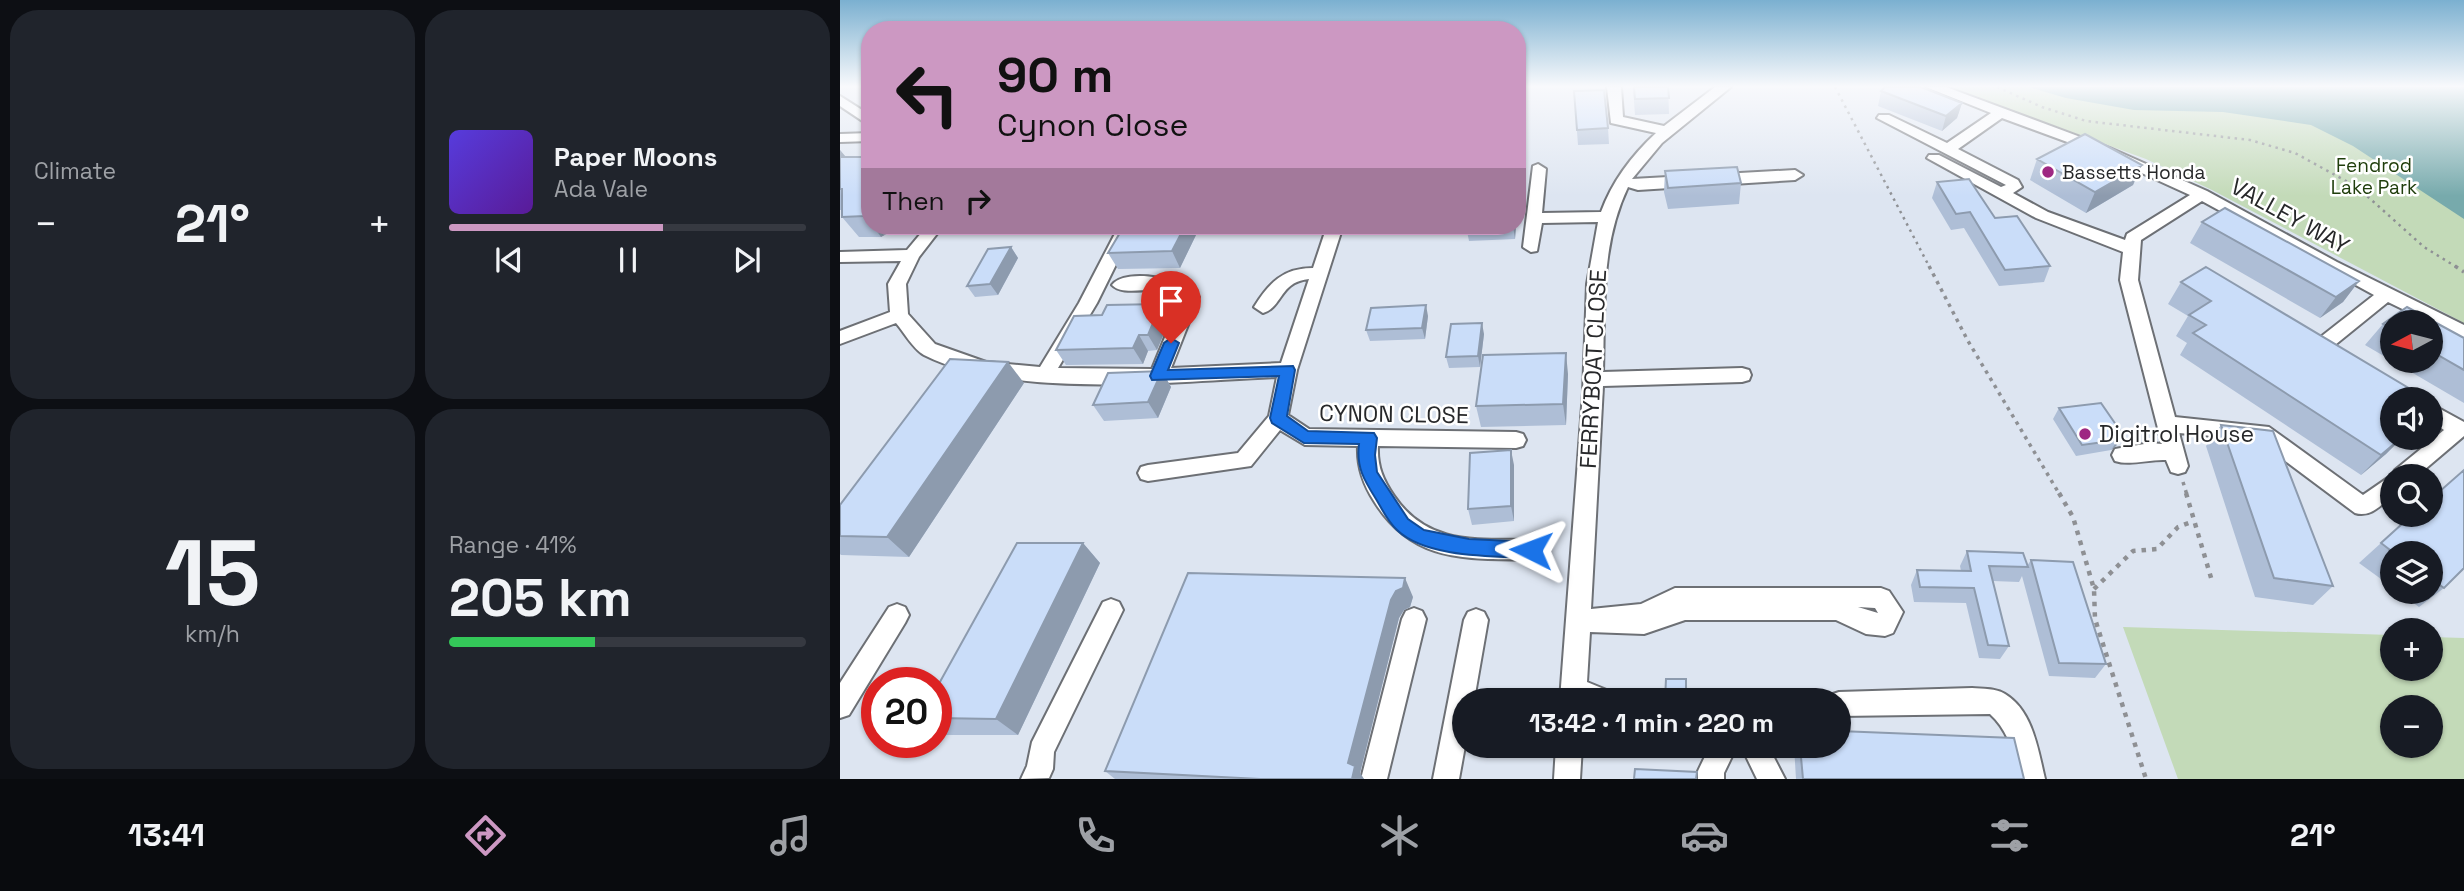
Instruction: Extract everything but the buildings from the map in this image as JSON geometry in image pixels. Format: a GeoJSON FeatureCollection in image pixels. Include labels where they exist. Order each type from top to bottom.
{"type":"FeatureCollection","features":[{"type":"Feature","properties":{"kind":"street","name":"FERRYBOAT CLOSE"},"geometry":{"type":"LineString","coordinates":[[1574,688],[1598,248],[1623,181],[1645,151],[1676,123]]}},
{"type":"Feature","properties":{"kind":"street"},"geometry":{"type":"LineString","coordinates":[[1895,123],[2014,183],[2014,187],[2000,194]]}},
{"type":"Feature","properties":{"kind":"street"},"geometry":{"type":"LineString","coordinates":[[1948,149],[1985,123]]}},
{"type":"Feature","properties":{"kind":"street","name":"VALLEY WAY"},"geometry":{"type":"LineString","coordinates":[[2029,123],[2105,151],[2202,194],[2386,294],[2464,333]]}},
{"type":"Feature","properties":{"kind":"street"},"geometry":{"type":"LineString","coordinates":[[1934,158],[2042,215],[2132,249]]}},
{"type":"Feature","properties":{"kind":"street"},"geometry":{"type":"LineString","coordinates":[[1531,247],[1538,169]]}},
{"type":"Feature","properties":{"kind":"street"},"geometry":{"type":"LineString","coordinates":[[1623,181],[1639,185],[1795,175]]}},
{"type":"Feature","properties":{"kind":"street"},"geometry":{"type":"LineString","coordinates":[[2176,459],[2129,280],[2133,238],[2202,194]]}},
{"type":"Feature","properties":{"kind":"street"},"geometry":{"type":"LineString","coordinates":[[1534,218],[1608,217]]}},
{"type":"Feature","properties":{"kind":"street"},"geometry":{"type":"LineString","coordinates":[[928,235],[912,255],[897,284],[899,314],[928,349],[985,369],[1045,374],[1116,377],[1288,370]]}},
{"type":"Feature","properties":{"kind":"street"},"geometry":{"type":"LineString","coordinates":[[1045,374],[1088,303],[1122,235]]}},
{"type":"Feature","properties":{"kind":"street"},"geometry":{"type":"LineString","coordinates":[[1148,473],[1244,460],[1278,418],[1288,370],[1332,235]]}},
{"type":"Feature","properties":{"kind":"street"},"geometry":{"type":"LineString","coordinates":[[840,257],[912,255]]}},
{"type":"Feature","properties":{"kind":"street"},"geometry":{"type":"LineString","coordinates":[[1263,307],[1287,276],[1319,273]]}},
{"type":"Feature","properties":{"kind":"street"},"geometry":{"type":"LineString","coordinates":[[1121,285],[1160,284],[1178,288],[1189,297],[1158,376]]}},
{"type":"Feature","properties":{"kind":"street"},"geometry":{"type":"LineString","coordinates":[[2346,358],[2318,340],[2386,294]]}},
{"type":"Feature","properties":{"kind":"street"},"geometry":{"type":"LineString","coordinates":[[840,338],[899,314]]}},
{"type":"Feature","properties":{"kind":"street","name":"CYNON CLOSE"},"geometry":{"type":"LineString","coordinates":[[1278,418],[1304,437],[1516,440]]}},
{"type":"Feature","properties":{"kind":"street"},"geometry":{"type":"LineString","coordinates":[[2443,419],[2459,429],[2443,443]]}},
{"type":"Feature","properties":{"kind":"street"},"geometry":{"type":"LineString","coordinates":[[2166,424],[2262,433],[2363,507],[2380,494]]}},
{"type":"Feature","properties":{"kind":"street"},"geometry":{"type":"LineString","coordinates":[[1368,438],[1368,473],[1402,524],[1420,536],[1469,547],[1531,550]]}},
{"type":"Feature","properties":{"kind":"street"},"geometry":{"type":"LineString","coordinates":[[2417,464],[2435,450]]}},
{"type":"Feature","properties":{"kind":"street"},"geometry":{"type":"LineString","coordinates":[[2122,455],[2150,451],[2176,459]]}},
{"type":"Feature","properties":{"kind":"street"},"geometry":{"type":"LineString","coordinates":[[1675,598],[1881,598],[1891,612],[1885,625],[1866,623],[1838,608],[1685,609],[1644,623],[1579,621],[1643,614],[1675,598]]}},
{"type":"Feature","properties":{"kind":"street"},"geometry":{"type":"LineString","coordinates":[[1034,779],[1040,769],[1041,751],[1111,610]]}},
{"type":"Feature","properties":{"kind":"street"},"geometry":{"type":"LineString","coordinates":[[840,706],[897,615]]}},
{"type":"Feature","properties":{"kind":"street"},"geometry":{"type":"LineString","coordinates":[[1374,779],[1414,619]]}},
{"type":"Feature","properties":{"kind":"street"},"geometry":{"type":"LineString","coordinates":[[1446,779],[1476,620]]}},
{"type":"Feature","properties":{"kind":"street"},"geometry":{"type":"LineString","coordinates":[[1851,704],[1972,700],[1996,702],[2008,713],[2022,737],[2032,779]]}},
{"type":"Feature","properties":{"kind":"street"},"geometry":{"type":"LineString","coordinates":[[1567,779],[1572,758]]}},
{"type":"Feature","properties":{"kind":"street"},"geometry":{"type":"LineString","coordinates":[[1711,779],[1711,771],[1718,758]]}},
{"type":"Feature","properties":{"kind":"street"},"geometry":{"type":"LineString","coordinates":[[1761,758],[1772,779]]}},
{"type":"Feature","properties":{"kind":"lane"},"geometry":{"type":"LineString","coordinates":[[1631,123],[1666,131]]}},
{"type":"Feature","properties":{"kind":"lane"},"geometry":{"type":"LineString","coordinates":[[840,138],[861,137]]}},
{"type":"Feature","properties":{"kind":"lane"},"geometry":{"type":"LineString","coordinates":[[1593,379],[1742,375]]}},
{"type":"Feature","properties":{"kind":"path"},"geometry":{"type":"LineString","coordinates":[[1854,123],[1968,341],[2073,517],[2094,589],[2095,619],[2146,779]]}},
{"type":"Feature","properties":{"kind":"path"},"geometry":{"type":"LineString","coordinates":[[2106,123],[2250,140],[2295,153],[2357,187],[2424,247],[2464,272]]}},
{"type":"Feature","properties":{"kind":"path"},"geometry":{"type":"LineString","coordinates":[[2176,459],[2212,581]]}},
{"type":"Feature","properties":{"kind":"path"},"geometry":{"type":"LineString","coordinates":[[2094,589],[2133,551],[2157,549],[2178,527],[2194,521]]}},
{"type":"Feature","properties":{"kind":"shaded area"},"geometry":{"type":"Polygon","coordinates":[[[840,123],[861,123],[861,235],[1526,235],[1526,123],[2149,123],[2464,219],[2464,779],[840,779],[840,123]]]}},
{"type":"Feature","properties":{"kind":"green space","name":"Fendrod Lake Park"},"geometry":{"type":"Polygon","coordinates":[[[2048,123],[2464,123],[2464,323],[2443,310],[2212,190],[2146,159],[2048,123]]]}},
{"type":"Feature","properties":{"kind":"green space"},"geometry":{"type":"Polygon","coordinates":[[[2123,627],[2380,635],[2380,681],[2443,681],[2443,637],[2464,638],[2464,779],[2178,779],[2123,627]]]}},
{"type":"Feature","properties":{"kind":"water"},"geometry":{"type":"Polygon","coordinates":[[[2300,123],[2464,123],[2464,219],[2353,146],[2311,125],[2300,123]]]}},
{"type":"Feature","properties":{"kind":"place","name":"Bassetts Honda"},"geometry":{"type":"Point","coordinates":[2048,172]}},
{"type":"Feature","properties":{"kind":"place","name":"Digitrol House"},"geometry":{"type":"Point","coordinates":[2085,434]}},
{"type":"Feature","properties":{"kind":"route"},"geometry":{"type":"LineString","coordinates":[[1171,343],[1158,376],[1288,370],[1278,418],[1304,437],[1368,438],[1368,473],[1402,524],[1420,536],[1469,547],[1531,550]]}}]}
